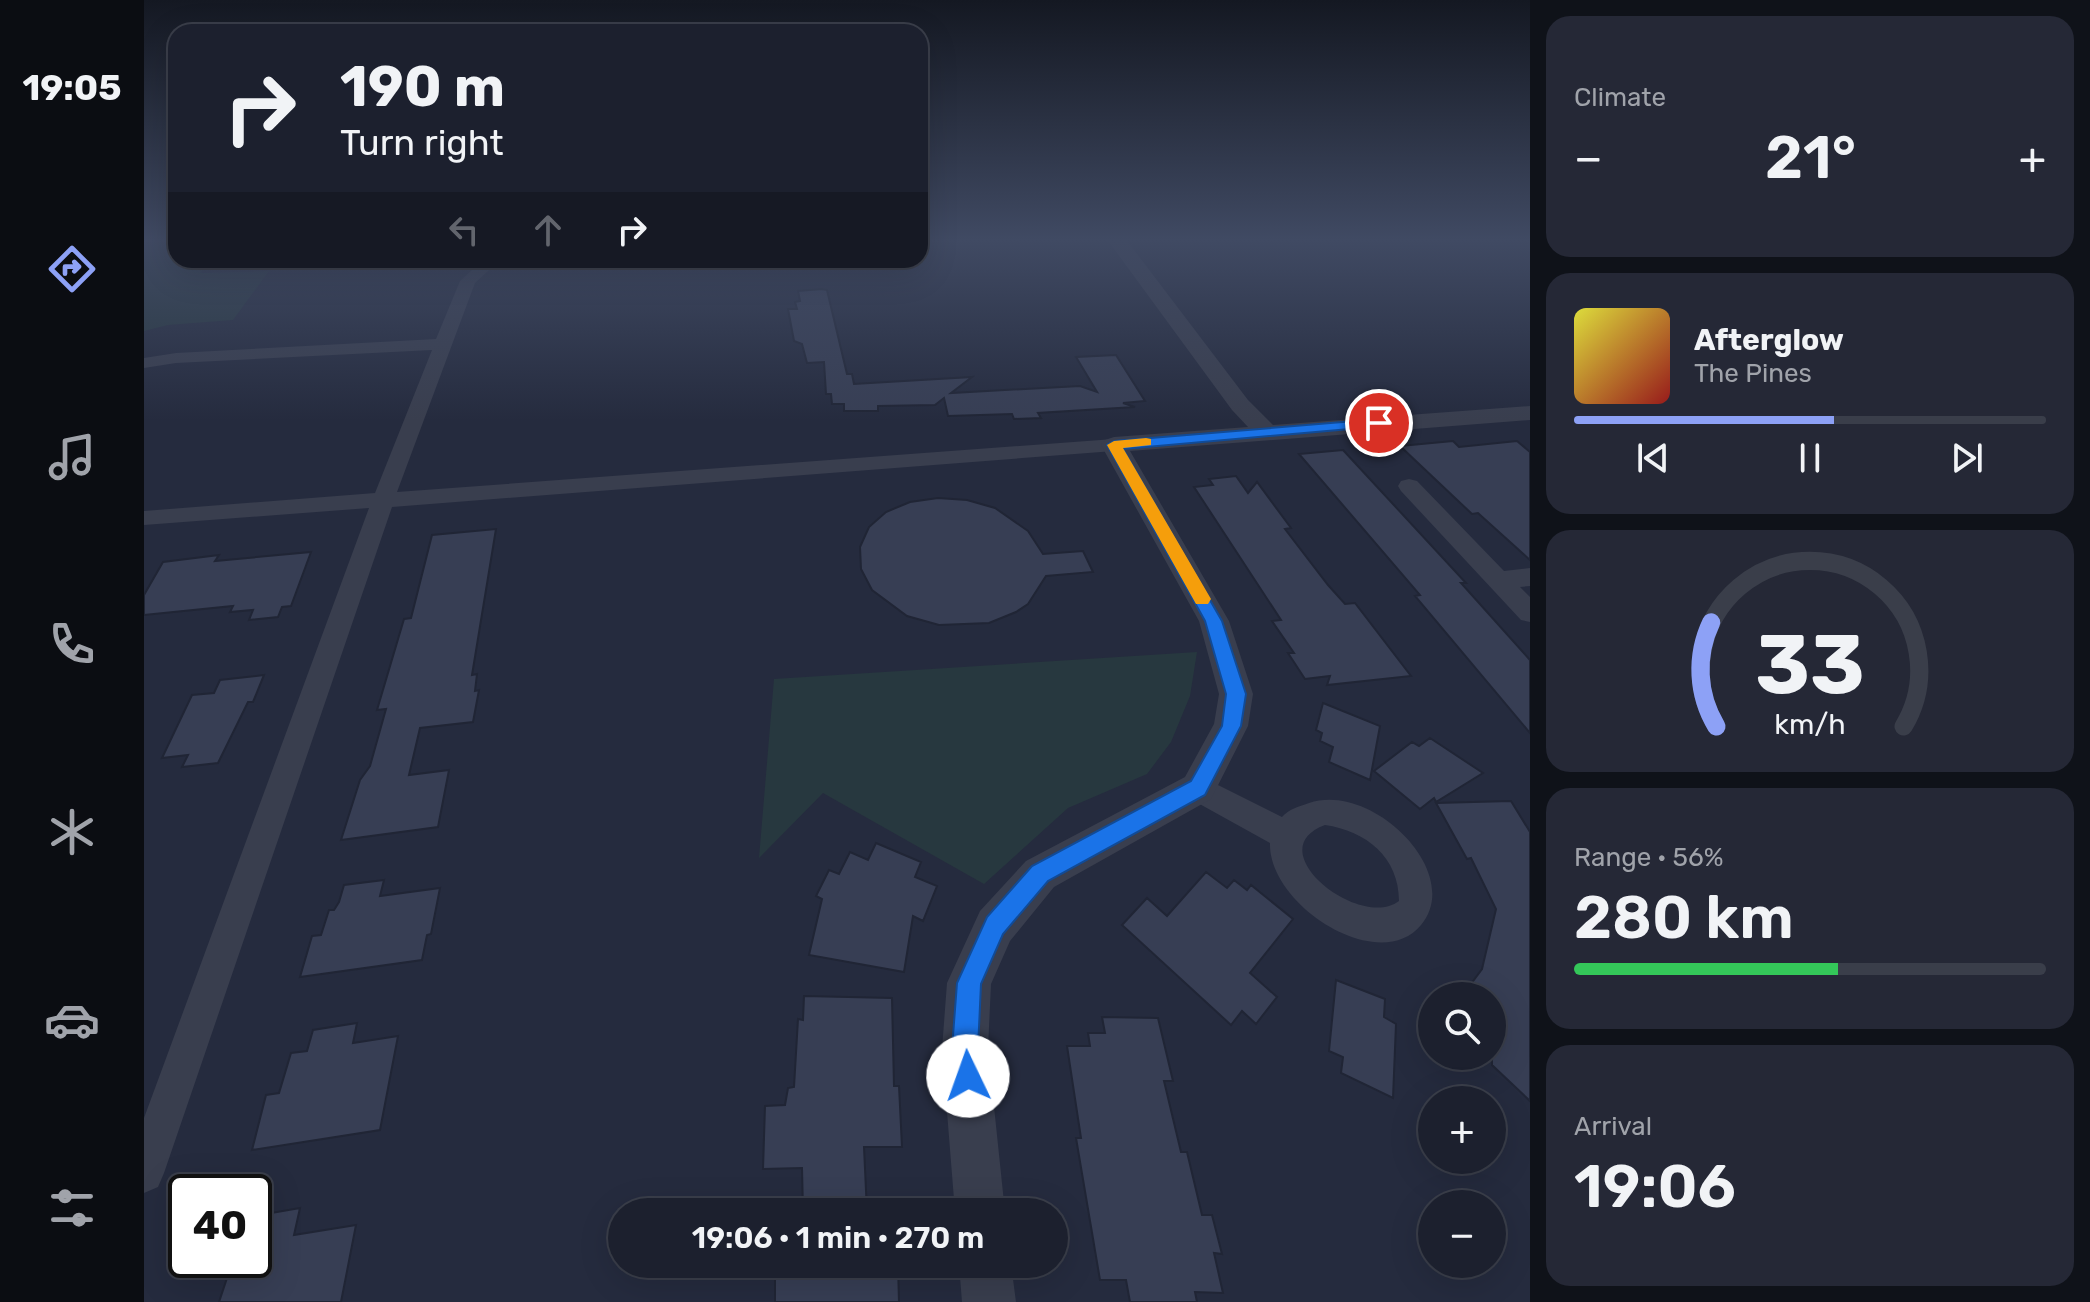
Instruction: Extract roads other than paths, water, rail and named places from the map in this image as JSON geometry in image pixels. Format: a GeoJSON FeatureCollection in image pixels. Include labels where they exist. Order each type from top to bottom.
{"type":"FeatureCollection","features":[{"type":"Feature","properties":{"kind":"street"},"geometry":{"type":"LineString","coordinates":[[144,1173],[383,500],[461,299]]}},
{"type":"Feature","properties":{"kind":"street"},"geometry":{"type":"LineString","coordinates":[[1160,299],[1240,405],[1265,431]]}},
{"type":"Feature","properties":{"kind":"street"},"geometry":{"type":"LineString","coordinates":[[144,363],[176,358],[442,344]]}},
{"type":"Feature","properties":{"kind":"street"},"geometry":{"type":"LineString","coordinates":[[144,518],[1530,413]]}},
{"type":"Feature","properties":{"kind":"street"},"geometry":{"type":"LineString","coordinates":[[979,1198],[965,1049],[969,983],[995,926],[1040,874],[1198,788],[1231,726],[1236,694],[1214,621],[1114,445]]}},
{"type":"Feature","properties":{"kind":"street"},"geometry":{"type":"LineString","coordinates":[[1409,486],[1530,613]]}},
{"type":"Feature","properties":{"kind":"street"},"geometry":{"type":"LineString","coordinates":[[1499,580],[1530,577]]}},
{"type":"Feature","properties":{"kind":"street"},"geometry":{"type":"LineString","coordinates":[[1198,788],[1286,835]]}},
{"type":"Feature","properties":{"kind":"street"},"geometry":{"type":"LineString","coordinates":[[986,1278],[989,1302]]}}]}
